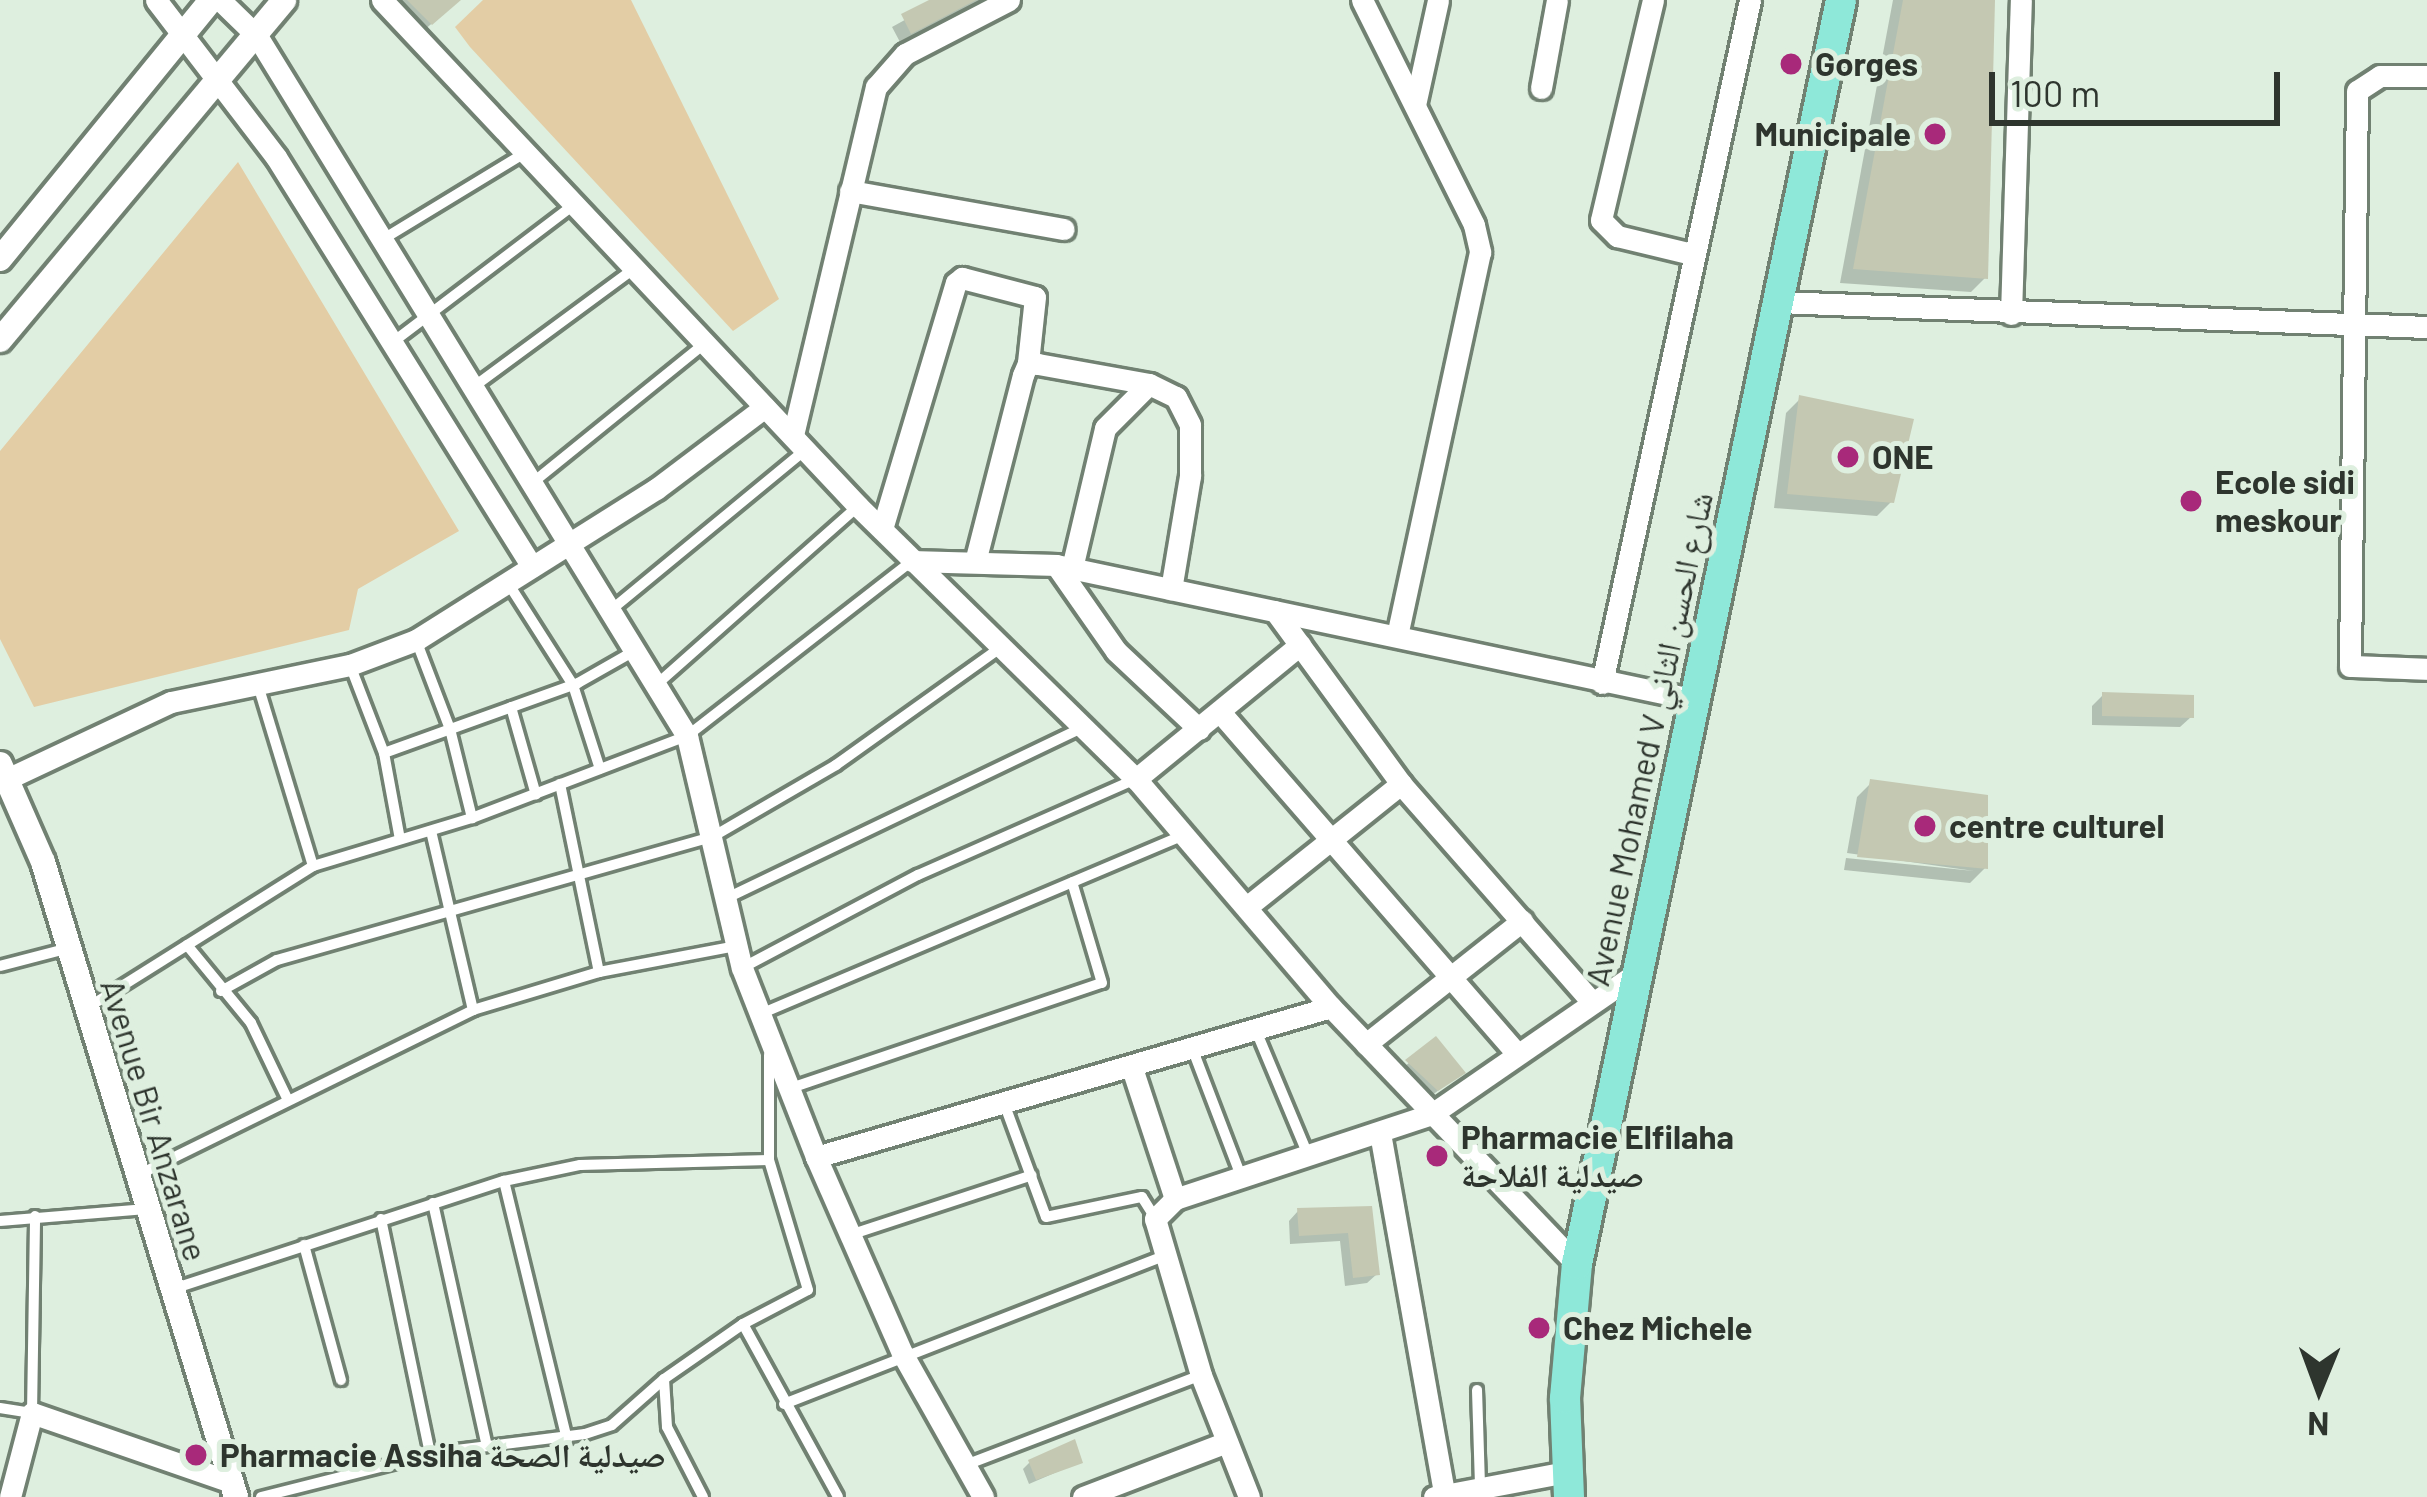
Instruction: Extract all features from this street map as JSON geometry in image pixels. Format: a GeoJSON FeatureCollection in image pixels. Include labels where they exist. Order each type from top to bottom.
{"type":"FeatureCollection","features":[{"type":"Feature","properties":{"kind":"main road","name":"Avenue Mohamed V شارع الحسن الثاني"},"geometry":{"type":"LineString","coordinates":[[1567,1484],[1577,1264],[1841,0]]}},
{"type":"Feature","properties":{"kind":"street"},"geometry":{"type":"LineString","coordinates":[[156,0],[179,37],[221,80],[532,567]]}},
{"type":"Feature","properties":{"kind":"street"},"geometry":{"type":"LineString","coordinates":[[0,259],[179,37],[215,0],[257,36],[377,243],[637,649],[687,736],[740,957],[769,1050],[854,1234],[902,1353],[983,1497]]}},
{"type":"Feature","properties":{"kind":"street"},"geometry":{"type":"LineString","coordinates":[[0,340],[284,0]]}},
{"type":"Feature","properties":{"kind":"street"},"geometry":{"type":"LineString","coordinates":[[382,0],[912,562],[1136,779],[1331,1007],[1577,1264]]}},
{"type":"Feature","properties":{"kind":"street"},"geometry":{"type":"LineString","coordinates":[[799,442],[876,87],[888,67],[1009,0]]}},
{"type":"Feature","properties":{"kind":"street"},"geometry":{"type":"LineString","coordinates":[[1362,0],[1480,252],[1397,635]]}},
{"type":"Feature","properties":{"kind":"street"},"geometry":{"type":"LineString","coordinates":[[1414,105],[1438,0]]}},
{"type":"Feature","properties":{"kind":"street"},"geometry":{"type":"LineString","coordinates":[[1540,88],[1557,0]]}},
{"type":"Feature","properties":{"kind":"street"},"geometry":{"type":"LineString","coordinates":[[1653,0],[1600,220],[1617,236],[1692,254]]}},
{"type":"Feature","properties":{"kind":"street"},"geometry":{"type":"LineString","coordinates":[[1602,683],[1750,0]]}},
{"type":"Feature","properties":{"kind":"street"},"geometry":{"type":"LineString","coordinates":[[2011,314],[2021,0]]}},
{"type":"Feature","properties":{"kind":"street"},"geometry":{"type":"LineString","coordinates":[[2427,76],[2380,76],[2357,91],[2350,666],[2427,669]]}},
{"type":"Feature","properties":{"kind":"street"},"geometry":{"type":"LineString","coordinates":[[850,191],[1064,229]]}},
{"type":"Feature","properties":{"kind":"street"},"geometry":{"type":"LineString","coordinates":[[881,529],[956,283],[962,278],[1035,297],[1028,363],[976,558]]}},
{"type":"Feature","properties":{"kind":"street"},"geometry":{"type":"LineString","coordinates":[[1779,302],[2427,327]]}},
{"type":"Feature","properties":{"kind":"street"},"geometry":{"type":"LineString","coordinates":[[1028,363],[1149,384],[1176,398],[1190,425],[1171,589]]}},
{"type":"Feature","properties":{"kind":"street"},"geometry":{"type":"LineString","coordinates":[[1149,384],[1105,428],[1064,567],[1116,651],[1199,729]]}},
{"type":"Feature","properties":{"kind":"street"},"geometry":{"type":"LineString","coordinates":[[3,772],[137,714],[350,665],[416,640],[568,545],[765,407]]}},
{"type":"Feature","properties":{"kind":"street"},"geometry":{"type":"LineString","coordinates":[[912,562],[976,558],[1064,567],[1696,700]]}},
{"type":"Feature","properties":{"kind":"street"},"geometry":{"type":"LineString","coordinates":[[1275,611],[1401,784],[1592,1001]]}},
{"type":"Feature","properties":{"kind":"street"},"geometry":{"type":"LineString","coordinates":[[1136,779],[1300,645]]}},
{"type":"Feature","properties":{"kind":"street"},"geometry":{"type":"LineString","coordinates":[[1220,712],[1516,1052]]}},
{"type":"Feature","properties":{"kind":"street","name":"Avenue Bir Anzarane"},"geometry":{"type":"LineString","coordinates":[[3,772],[69,948],[234,1489]]}},
{"type":"Feature","properties":{"kind":"street"},"geometry":{"type":"LineString","coordinates":[[1248,906],[1401,784]]}},
{"type":"Feature","properties":{"kind":"street"},"geometry":{"type":"LineString","coordinates":[[1366,1044],[1522,921]]}},
{"type":"Feature","properties":{"kind":"street"},"geometry":{"type":"LineString","coordinates":[[1249,1497],[1201,1375],[1155,1220],[1175,1199],[1432,1114],[1635,974]]}},
{"type":"Feature","properties":{"kind":"street"},"geometry":{"type":"LineString","coordinates":[[816,1157],[1194,1053],[1331,1007]]}},
{"type":"Feature","properties":{"kind":"street"},"geometry":{"type":"LineString","coordinates":[[1132,1068],[1175,1199]]}},
{"type":"Feature","properties":{"kind":"street"},"geometry":{"type":"LineString","coordinates":[[1379,1133],[1438,1496],[1480,1487],[1567,1484]]}},
{"type":"Feature","properties":{"kind":"street"},"geometry":{"type":"LineString","coordinates":[[10,1497],[32,1413],[234,1489]]}},
{"type":"Feature","properties":{"kind":"street"},"geometry":{"type":"LineString","coordinates":[[1083,1497],[1227,1442]]}},
{"type":"Feature","properties":{"kind":"lane"},"geometry":{"type":"LineString","coordinates":[[377,243],[524,154]]}},
{"type":"Feature","properties":{"kind":"lane"},"geometry":{"type":"LineString","coordinates":[[389,345],[428,321],[572,206]]}},
{"type":"Feature","properties":{"kind":"lane"},"geometry":{"type":"LineString","coordinates":[[472,388],[632,270]]}},
{"type":"Feature","properties":{"kind":"lane"},"geometry":{"type":"LineString","coordinates":[[531,484],[704,344]]}},
{"type":"Feature","properties":{"kind":"lane"},"geometry":{"type":"LineString","coordinates":[[611,610],[799,442]]}},
{"type":"Feature","properties":{"kind":"lane"},"geometry":{"type":"LineString","coordinates":[[656,685],[858,506]]}},
{"type":"Feature","properties":{"kind":"lane"},"geometry":{"type":"LineString","coordinates":[[86,1009],[313,866],[472,818],[687,736],[912,562]]}},
{"type":"Feature","properties":{"kind":"lane"},"geometry":{"type":"LineString","coordinates":[[508,583],[573,685],[601,769]]}},
{"type":"Feature","properties":{"kind":"lane"},"geometry":{"type":"LineString","coordinates":[[416,640],[450,729],[472,818]]}},
{"type":"Feature","properties":{"kind":"lane"},"geometry":{"type":"LineString","coordinates":[[221,992],[277,960],[714,836],[836,765],[1000,648]]}},
{"type":"Feature","properties":{"kind":"lane"},"geometry":{"type":"LineString","coordinates":[[384,753],[573,685],[637,649]]}},
{"type":"Feature","properties":{"kind":"lane"},"geometry":{"type":"LineString","coordinates":[[350,665],[384,753],[400,839]]}},
{"type":"Feature","properties":{"kind":"lane"},"geometry":{"type":"LineString","coordinates":[[258,685],[313,866]]}},
{"type":"Feature","properties":{"kind":"lane"},"geometry":{"type":"LineString","coordinates":[[511,707],[536,795]]}},
{"type":"Feature","properties":{"kind":"lane"},"geometry":{"type":"LineString","coordinates":[[729,897],[1082,728]]}},
{"type":"Feature","properties":{"kind":"lane"},"geometry":{"type":"LineString","coordinates":[[137,1175],[473,1010],[599,972],[740,957],[1136,779]]}},
{"type":"Feature","properties":{"kind":"lane"},"geometry":{"type":"LineString","coordinates":[[560,784],[599,972]]}},
{"type":"Feature","properties":{"kind":"lane"},"geometry":{"type":"LineString","coordinates":[[431,831],[454,910],[473,1010]]}},
{"type":"Feature","properties":{"kind":"lane"},"geometry":{"type":"LineString","coordinates":[[758,1015],[1184,835]]}},
{"type":"Feature","properties":{"kind":"lane"},"geometry":{"type":"LineString","coordinates":[[785,1090],[1102,982],[1072,882]]}},
{"type":"Feature","properties":{"kind":"lane"},"geometry":{"type":"LineString","coordinates":[[187,945],[250,1023],[287,1098]]}},
{"type":"Feature","properties":{"kind":"lane"},"geometry":{"type":"LineString","coordinates":[[0,966],[69,948]]}},
{"type":"Feature","properties":{"kind":"lane"},"geometry":{"type":"LineString","coordinates":[[1257,1034],[1309,1158]]}},
{"type":"Feature","properties":{"kind":"lane"},"geometry":{"type":"LineString","coordinates":[[261,1497],[430,1454],[567,1438],[612,1425],[664,1378],[743,1324],[808,1290],[770,1160],[769,1050]]}},
{"type":"Feature","properties":{"kind":"lane"},"geometry":{"type":"LineString","coordinates":[[1194,1053],[1242,1180]]}},
{"type":"Feature","properties":{"kind":"lane"},"geometry":{"type":"LineString","coordinates":[[1004,1103],[1042,1213],[1052,1220],[1142,1197],[1155,1220]]}},
{"type":"Feature","properties":{"kind":"lane"},"geometry":{"type":"LineString","coordinates":[[170,1290],[504,1181],[580,1165],[770,1160]]}},
{"type":"Feature","properties":{"kind":"lane"},"geometry":{"type":"LineString","coordinates":[[854,1234],[1032,1175]]}},
{"type":"Feature","properties":{"kind":"lane"},"geometry":{"type":"LineString","coordinates":[[504,1181],[567,1438]]}},
{"type":"Feature","properties":{"kind":"lane"},"geometry":{"type":"LineString","coordinates":[[434,1203],[487,1446]]}},
{"type":"Feature","properties":{"kind":"lane"},"geometry":{"type":"LineString","coordinates":[[0,1221],[148,1209]]}},
{"type":"Feature","properties":{"kind":"lane"},"geometry":{"type":"LineString","coordinates":[[0,1408],[32,1413],[35,1216]]}},
{"type":"Feature","properties":{"kind":"lane"},"geometry":{"type":"LineString","coordinates":[[381,1220],[430,1454]]}},
{"type":"Feature","properties":{"kind":"lane"},"geometry":{"type":"LineString","coordinates":[[304,1245],[341,1380]]}},
{"type":"Feature","properties":{"kind":"lane"},"geometry":{"type":"LineString","coordinates":[[784,1404],[902,1353],[1164,1256]]}},
{"type":"Feature","properties":{"kind":"lane"},"geometry":{"type":"LineString","coordinates":[[743,1324],[838,1497]]}},
{"type":"Feature","properties":{"kind":"lane"},"geometry":{"type":"LineString","coordinates":[[963,1466],[1201,1375]]}},
{"type":"Feature","properties":{"kind":"lane"},"geometry":{"type":"LineString","coordinates":[[664,1378],[667,1427],[703,1497]]}},
{"type":"Feature","properties":{"kind":"lane"},"geometry":{"type":"LineString","coordinates":[[1477,1390],[1480,1487]]}},
{"type":"Feature","properties":{"kind":"shaded area"},"geometry":{"type":"Polygon","coordinates":[[[483,0],[631,0],[779,299],[733,331],[470,47],[455,27],[483,0]]]}},
{"type":"Feature","properties":{"kind":"shaded area"},"geometry":{"type":"Polygon","coordinates":[[[238,162],[459,531],[358,589],[349,630],[34,707],[0,639],[0,451],[238,162]]]}},
{"type":"Feature","properties":{"kind":"building"},"geometry":{"type":"Polygon","coordinates":[[[407,0],[461,0],[432,25],[407,0]]]}},
{"type":"Feature","properties":{"kind":"building"},"geometry":{"type":"Polygon","coordinates":[[[929,0],[976,0],[911,34],[901,14],[929,0]]]}},
{"type":"Feature","properties":{"kind":"building","name":"Municipale"},"geometry":{"type":"Polygon","coordinates":[[[1903,0],[1995,0],[1988,279],[1853,269],[1903,0]]]}},
{"type":"Feature","properties":{"kind":"building","name":"ONE"},"geometry":{"type":"Polygon","coordinates":[[[1799,395],[1914,419],[1894,503],[1787,494],[1799,395]]]}},
{"type":"Feature","properties":{"kind":"building"},"geometry":{"type":"Polygon","coordinates":[[[2102,692],[2194,695],[2194,718],[2102,716],[2102,692]]]}},
{"type":"Feature","properties":{"kind":"building","name":"centre culturel"},"geometry":{"type":"Polygon","coordinates":[[[1870,779],[1988,795],[1988,869],[1857,857],[1870,779]]]}},
{"type":"Feature","properties":{"kind":"building"},"geometry":{"type":"Polygon","coordinates":[[[1436,1036],[1466,1073],[1438,1091],[1405,1060],[1436,1036]]]}},
{"type":"Feature","properties":{"kind":"building"},"geometry":{"type":"Polygon","coordinates":[[[1372,1206],[1380,1275],[1353,1278],[1348,1233],[1299,1236],[1297,1208],[1372,1206]]]}},
{"type":"Feature","properties":{"kind":"building"},"geometry":{"type":"Polygon","coordinates":[[[1075,1439],[1083,1463],[1036,1480],[1028,1460],[1075,1439]]]}},
{"type":"Feature","properties":{"kind":"place","name":"Gorges"},"geometry":{"type":"Point","coordinates":[1791,64]}},
{"type":"Feature","properties":{"kind":"place","name":"Municipale"},"geometry":{"type":"Point","coordinates":[1935,134]}},
{"type":"Feature","properties":{"kind":"place","name":"ONE"},"geometry":{"type":"Point","coordinates":[1848,457]}},
{"type":"Feature","properties":{"kind":"place","name":"Ecole sidi meskour"},"geometry":{"type":"Point","coordinates":[2191,501]}},
{"type":"Feature","properties":{"kind":"place","name":"centre culturel"},"geometry":{"type":"Point","coordinates":[1925,826]}},
{"type":"Feature","properties":{"kind":"place","name":"Pharmacie Elfilaha صيدلية الفلاحة"},"geometry":{"type":"Point","coordinates":[1437,1156]}},
{"type":"Feature","properties":{"kind":"place","name":"Chez Michele"},"geometry":{"type":"Point","coordinates":[1539,1328]}},
{"type":"Feature","properties":{"kind":"place","name":"Pharmacie Assiha صيدلية الصحة"},"geometry":{"type":"Point","coordinates":[196,1455]}}]}
